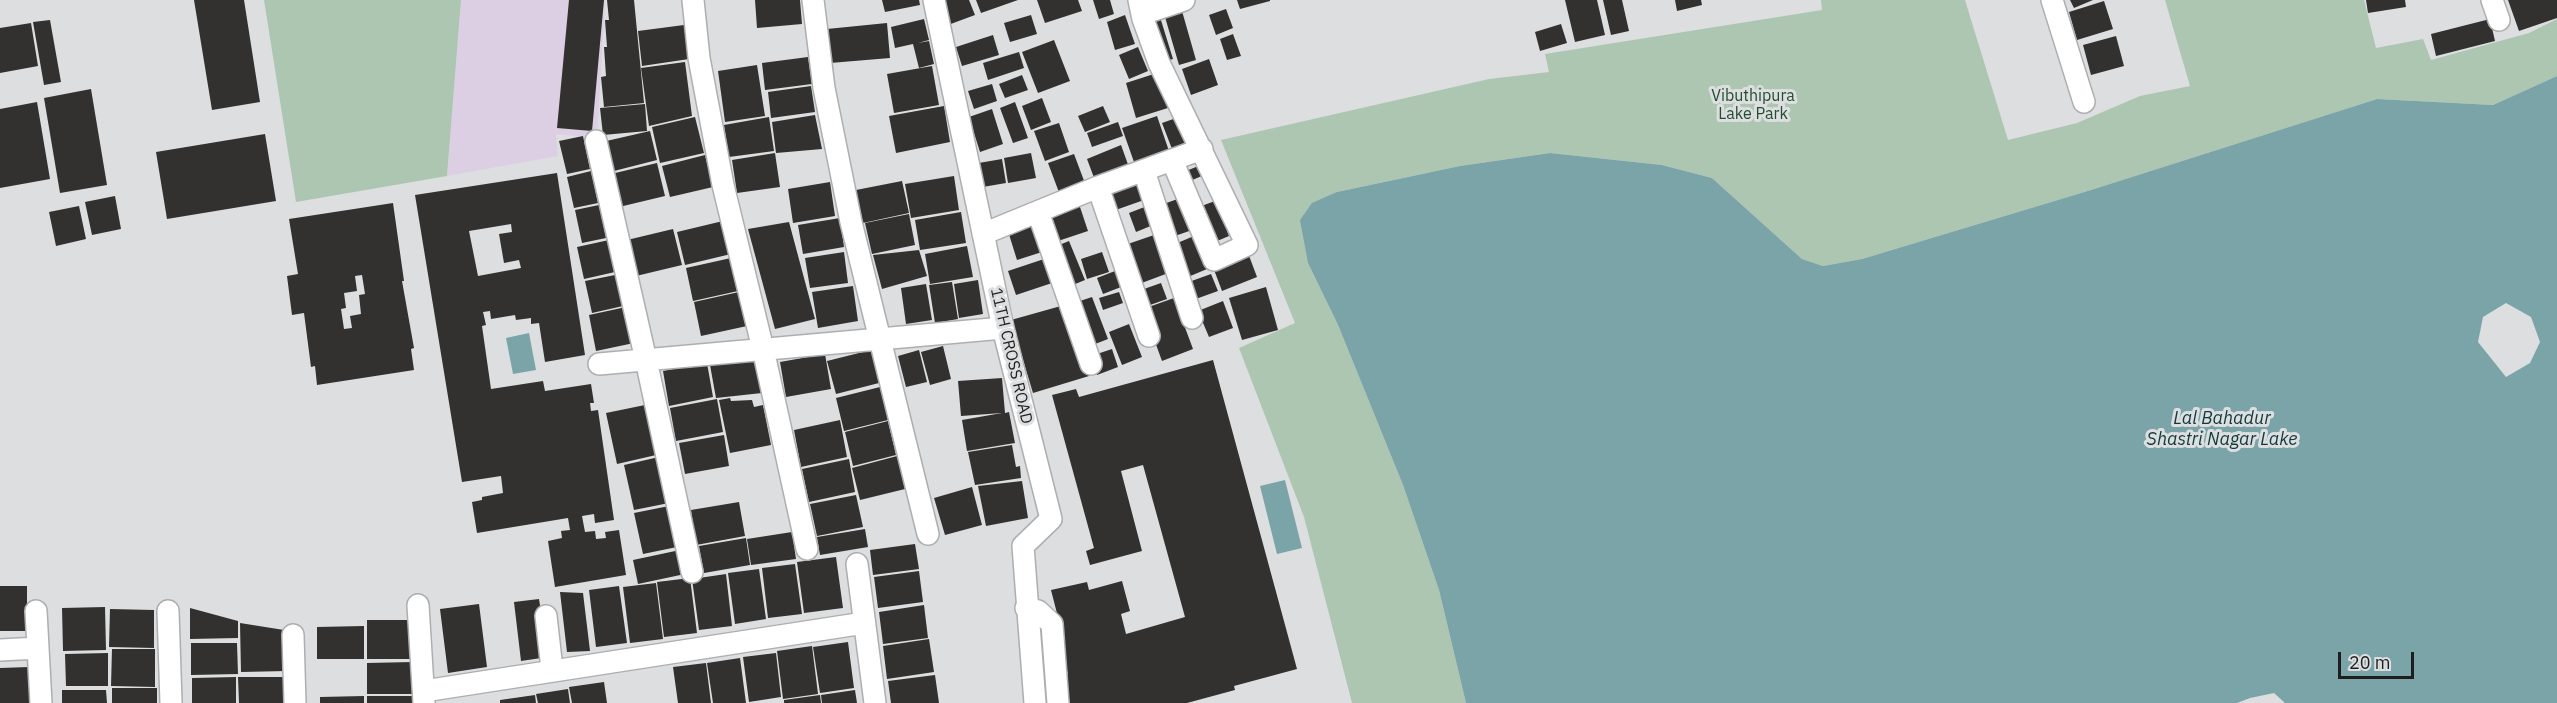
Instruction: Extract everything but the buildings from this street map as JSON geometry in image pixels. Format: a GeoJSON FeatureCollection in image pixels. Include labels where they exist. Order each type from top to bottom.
{"type":"FeatureCollection","features":[{"type":"Feature","properties":{"kind":"street"},"geometry":{"type":"LineString","coordinates":[[693,0],[699,58],[723,185],[764,350],[807,549]]}},
{"type":"Feature","properties":{"kind":"street"},"geometry":{"type":"LineString","coordinates":[[813,0],[824,88],[851,222],[928,534]]}},
{"type":"Feature","properties":{"kind":"street","name":"11TH CROSS ROAD"},"geometry":{"type":"LineString","coordinates":[[934,0],[1003,328],[1051,519],[1023,546],[1035,703]]}},
{"type":"Feature","properties":{"kind":"street"},"geometry":{"type":"LineString","coordinates":[[1172,160],[1214,260],[1247,245],[1159,63],[1141,7],[1185,0]]}},
{"type":"Feature","properties":{"kind":"street"},"geometry":{"type":"LineString","coordinates":[[2052,0],[2084,102]]}},
{"type":"Feature","properties":{"kind":"street"},"geometry":{"type":"LineString","coordinates":[[596,141],[692,572]]}},
{"type":"Feature","properties":{"kind":"street"},"geometry":{"type":"LineString","coordinates":[[983,234],[1098,187],[1202,149]]}},
{"type":"Feature","properties":{"kind":"street"},"geometry":{"type":"LineString","coordinates":[[1144,171],[1192,318]]}},
{"type":"Feature","properties":{"kind":"street"},"geometry":{"type":"LineString","coordinates":[[1098,187],[1149,336]]}},
{"type":"Feature","properties":{"kind":"street"},"geometry":{"type":"LineString","coordinates":[[1038,212],[1091,364]]}},
{"type":"Feature","properties":{"kind":"street"},"geometry":{"type":"LineString","coordinates":[[599,364],[1003,328]]}},
{"type":"Feature","properties":{"kind":"street"},"geometry":{"type":"LineString","coordinates":[[856,564],[875,703]]}},
{"type":"Feature","properties":{"kind":"street"},"geometry":{"type":"LineString","coordinates":[[418,605],[424,697],[552,669],[864,623]]}},
{"type":"Feature","properties":{"kind":"street"},"geometry":{"type":"LineString","coordinates":[[1026,608],[1038,611],[1052,624],[1059,703]]}},
{"type":"Feature","properties":{"kind":"street"},"geometry":{"type":"LineString","coordinates":[[36,611],[40,703]]}},
{"type":"Feature","properties":{"kind":"street"},"geometry":{"type":"LineString","coordinates":[[168,611],[171,703]]}},
{"type":"Feature","properties":{"kind":"street"},"geometry":{"type":"LineString","coordinates":[[546,616],[552,669]]}},
{"type":"Feature","properties":{"kind":"street"},"geometry":{"type":"LineString","coordinates":[[293,635],[295,703]]}},
{"type":"Feature","properties":{"kind":"street"},"geometry":{"type":"LineString","coordinates":[[0,650],[38,648]]}},
{"type":"Feature","properties":{"kind":"shaded area"},"geometry":{"type":"Polygon","coordinates":[[[461,0],[605,0],[597,138],[556,134],[558,156],[447,176],[461,0]]]}},
{"type":"Feature","properties":{"kind":"green space"},"geometry":{"type":"Polygon","coordinates":[[[264,0],[461,0],[447,176],[296,202],[264,0]]]}},
{"type":"Feature","properties":{"kind":"green space","name":"Vibuthipura Lake Park"},"geometry":{"type":"Polygon","coordinates":[[[1821,0],[1965,0],[2008,140],[2077,123],[2140,96],[2190,86],[2165,0],[2364,0],[2376,48],[2423,39],[2431,60],[2529,33],[2557,19],[2557,76],[2493,105],[2377,99],[2091,190],[1862,259],[1823,266],[1802,259],[1712,178],[1662,165],[1550,153],[1460,166],[1337,192],[1308,263],[1338,325],[1403,485],[1439,590],[1466,703],[1352,703],[1304,517],[1239,348],[1295,323],[1221,140],[1489,79],[1549,72],[1545,54],[1822,10],[1821,0]]]}},
{"type":"Feature","properties":{"kind":"water","name":"Lal Bahadur Shastri Nagar Lake"},"geometry":{"type":"Polygon","coordinates":[[[2557,76],[2557,703],[2285,703],[2274,693],[2237,703],[1466,703],[1439,590],[1403,485],[1338,325],[1308,263],[1300,220],[1312,203],[1337,192],[1460,166],[1550,153],[1662,165],[1712,178],[1802,259],[1823,266],[1862,259],[2091,190],[2377,99],[2493,105],[2557,76]],[[2506,303],[2483,317],[2478,342],[2506,377],[2530,363],[2540,342],[2531,317],[2506,303]]]}},
{"type":"Feature","properties":{"kind":"water"},"geometry":{"type":"Polygon","coordinates":[[[529,333],[536,370],[513,374],[506,338],[529,333]]]}},
{"type":"Feature","properties":{"kind":"water"},"geometry":{"type":"Polygon","coordinates":[[[1285,480],[1302,548],[1277,554],[1260,486],[1285,480]]]}}]}
